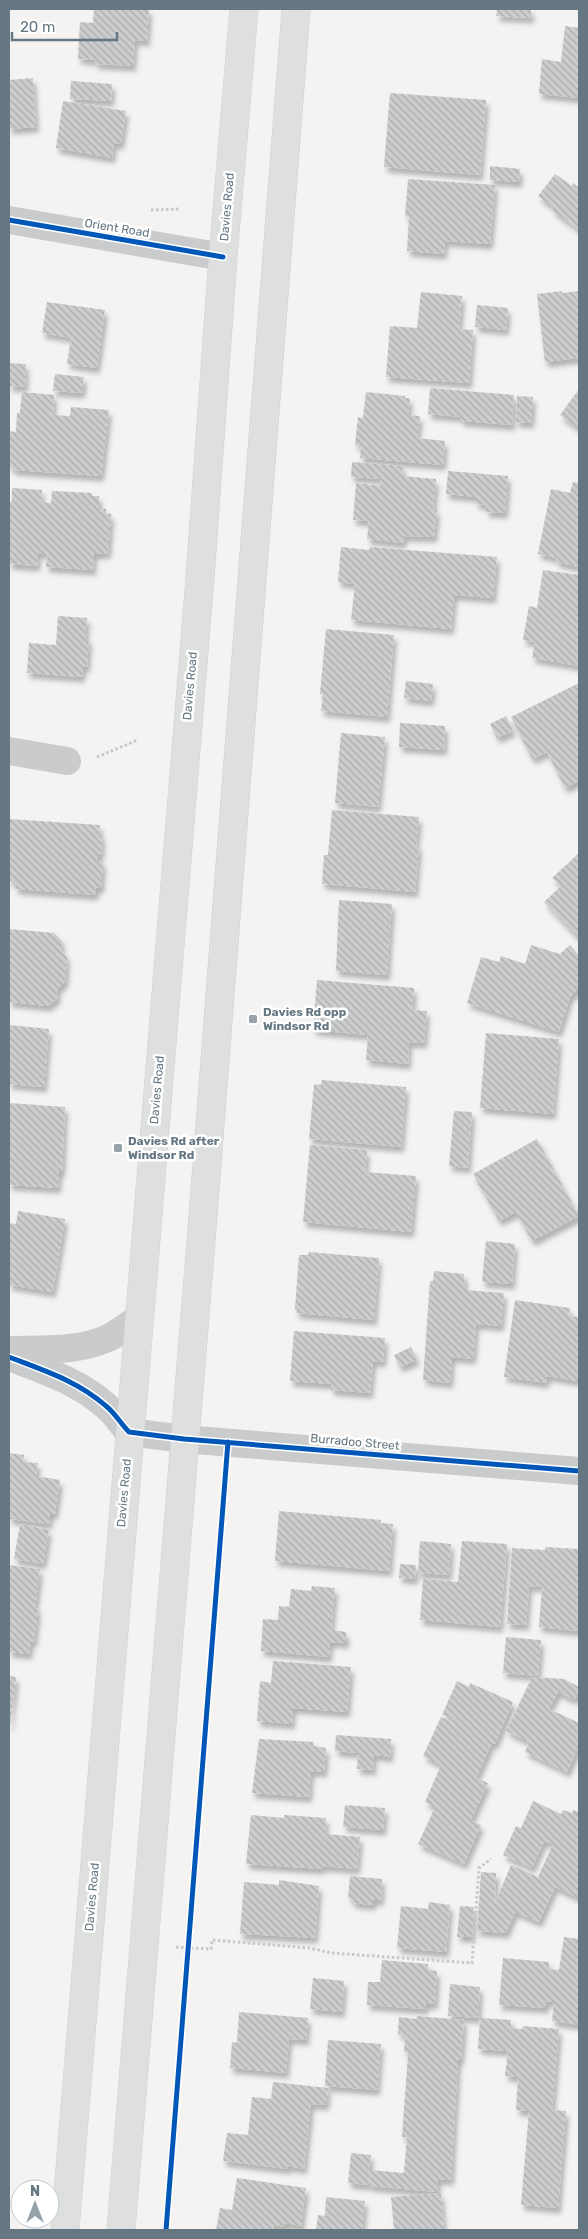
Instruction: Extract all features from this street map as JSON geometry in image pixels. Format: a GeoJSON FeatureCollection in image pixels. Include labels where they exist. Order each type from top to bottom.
{"type":"FeatureCollection","features":[{"type":"Feature","properties":{"kind":"highway","name":"Davies Road"},"geometry":{"type":"LineString","coordinates":[[65,2230],[200,578],[222,257],[244,9]]}},
{"type":"Feature","properties":{"kind":"highway"},"geometry":{"type":"LineString","coordinates":[[120,2230],[296,9]]}},
{"type":"Feature","properties":{"kind":"street","name":"Orient Road"},"geometry":{"type":"LineString","coordinates":[[9,220],[222,257]]}},
{"type":"Feature","properties":{"kind":"street"},"geometry":{"type":"LineString","coordinates":[[9,751],[67,761]]}},
{"type":"Feature","properties":{"kind":"street"},"geometry":{"type":"LineString","coordinates":[[9,1350],[74,1348],[108,1338],[138,1319]]}},
{"type":"Feature","properties":{"kind":"street"},"geometry":{"type":"LineString","coordinates":[[9,1357],[64,1378],[86,1390],[107,1407],[129,1432]]}},
{"type":"Feature","properties":{"kind":"street","name":"Burradoo Street"},"geometry":{"type":"LineString","coordinates":[[129,1432],[184,1439],[579,1471]]}},
{"type":"Feature","properties":{"kind":"path"},"geometry":{"type":"LineString","coordinates":[[67,761],[100,756],[138,740]]}},
{"type":"Feature","properties":{"kind":"path"},"geometry":{"type":"LineString","coordinates":[[143,1945],[211,1949],[212,1940],[309,1948],[332,1953],[472,1963],[479,1868],[491,1859]]}},
{"type":"Feature","properties":{"kind":"building"},"geometry":{"type":"Polygon","coordinates":[[[94,9],[149,9],[147,41],[135,40],[133,66],[95,64],[96,60],[78,59],[80,22],[93,23],[94,9]]]}},
{"type":"Feature","properties":{"kind":"building"},"geometry":{"type":"Polygon","coordinates":[[[497,9],[531,9],[531,18],[496,16],[497,9]]]}},
{"type":"Feature","properties":{"kind":"building"},"geometry":{"type":"Polygon","coordinates":[[[565,26],[579,28],[579,98],[539,94],[542,59],[561,62],[565,26]]]}},
{"type":"Feature","properties":{"kind":"building"},"geometry":{"type":"Polygon","coordinates":[[[33,78],[36,127],[9,129],[9,80],[33,78]]]}},
{"type":"Feature","properties":{"kind":"building"},"geometry":{"type":"Polygon","coordinates":[[[71,81],[112,84],[111,101],[70,99],[71,81]]]}},
{"type":"Feature","properties":{"kind":"building"},"geometry":{"type":"Polygon","coordinates":[[[390,93],[486,100],[480,175],[384,167],[390,93]]]}},
{"type":"Feature","properties":{"kind":"building"},"geometry":{"type":"Polygon","coordinates":[[[63,101],[126,111],[121,144],[114,143],[112,158],[56,148],[63,101]]]}},
{"type":"Feature","properties":{"kind":"building"},"geometry":{"type":"Polygon","coordinates":[[[490,166],[520,169],[519,182],[490,180],[490,166]]]}},
{"type":"Feature","properties":{"kind":"building"},"geometry":{"type":"Polygon","coordinates":[[[555,174],[572,186],[573,183],[579,188],[579,230],[552,210],[554,208],[538,196],[555,174]]]}},
{"type":"Feature","properties":{"kind":"building"},"geometry":{"type":"Polygon","coordinates":[[[408,179],[495,185],[490,244],[445,241],[444,254],[407,251],[409,216],[405,216],[408,179]]]}},
{"type":"Feature","properties":{"kind":"building"},"geometry":{"type":"Polygon","coordinates":[[[562,291],[562,293],[579,291],[579,358],[545,362],[537,294],[562,291]]]}},
{"type":"Feature","properties":{"kind":"building"},"geometry":{"type":"Polygon","coordinates":[[[421,292],[462,296],[459,329],[473,330],[469,383],[386,377],[390,326],[417,328],[421,292]]]}},
{"type":"Feature","properties":{"kind":"building"},"geometry":{"type":"Polygon","coordinates":[[[47,302],[105,310],[97,368],[67,364],[71,338],[42,333],[47,302]]]}},
{"type":"Feature","properties":{"kind":"building"},"geometry":{"type":"Polygon","coordinates":[[[477,305],[508,308],[506,330],[475,327],[477,305]]]}},
{"type":"Feature","properties":{"kind":"building"},"geometry":{"type":"Polygon","coordinates":[[[9,363],[26,364],[25,387],[9,386],[9,363]]]}},
{"type":"Feature","properties":{"kind":"building"},"geometry":{"type":"Polygon","coordinates":[[[55,374],[84,377],[82,393],[53,391],[55,374]]]}},
{"type":"Feature","properties":{"kind":"building"},"geometry":{"type":"Polygon","coordinates":[[[430,388],[514,395],[512,425],[461,421],[461,417],[428,414],[430,388]]]}},
{"type":"Feature","properties":{"kind":"building"},"geometry":{"type":"Polygon","coordinates":[[[579,389],[579,429],[560,415],[579,389]]]}},
{"type":"Feature","properties":{"kind":"building"},"geometry":{"type":"Polygon","coordinates":[[[22,392],[54,395],[53,415],[70,416],[71,407],[109,410],[101,476],[13,470],[13,467],[9,467],[9,431],[16,432],[17,413],[20,413],[22,392]]]}},
{"type":"Feature","properties":{"kind":"building"},"geometry":{"type":"Polygon","coordinates":[[[366,392],[410,398],[408,415],[420,416],[417,438],[445,441],[443,465],[360,458],[361,446],[355,445],[358,417],[363,418],[366,392]]]}},
{"type":"Feature","properties":{"kind":"building"},"geometry":{"type":"Polygon","coordinates":[[[517,396],[533,397],[531,423],[516,422],[517,396]]]}},
{"type":"Feature","properties":{"kind":"building"},"geometry":{"type":"Polygon","coordinates":[[[352,462],[403,466],[402,476],[436,479],[433,510],[437,510],[434,537],[404,536],[403,543],[367,539],[369,521],[353,520],[356,483],[380,486],[381,479],[351,477],[352,462]]]}},
{"type":"Feature","properties":{"kind":"building"},"geometry":{"type":"Polygon","coordinates":[[[448,471],[508,476],[505,513],[486,512],[486,505],[476,504],[476,497],[446,494],[448,471]]]}},
{"type":"Feature","properties":{"kind":"building"},"geometry":{"type":"Polygon","coordinates":[[[573,482],[579,483],[579,567],[556,562],[557,558],[538,554],[551,489],[570,493],[573,482]]]}},
{"type":"Feature","properties":{"kind":"building"},"geometry":{"type":"Polygon","coordinates":[[[12,488],[42,490],[41,502],[51,503],[52,491],[92,493],[92,496],[99,496],[99,509],[106,509],[106,514],[111,514],[108,553],[94,554],[93,570],[46,567],[47,554],[38,553],[37,566],[9,564],[9,501],[12,502],[12,488]]]}},
{"type":"Feature","properties":{"kind":"building"},"geometry":{"type":"Polygon","coordinates":[[[341,547],[369,550],[370,547],[497,557],[493,598],[454,595],[451,629],[351,620],[355,584],[338,582],[341,547]]]}},
{"type":"Feature","properties":{"kind":"building"},"geometry":{"type":"Polygon","coordinates":[[[543,570],[579,575],[579,666],[532,658],[535,642],[523,640],[529,606],[537,608],[543,570]]]}},
{"type":"Feature","properties":{"kind":"building"},"geometry":{"type":"Polygon","coordinates":[[[58,616],[87,618],[85,639],[89,639],[87,667],[83,666],[82,677],[27,673],[29,643],[56,645],[58,616]]]}},
{"type":"Feature","properties":{"kind":"building"},"geometry":{"type":"Polygon","coordinates":[[[326,629],[394,635],[387,717],[321,711],[323,694],[320,694],[326,629]]]}},
{"type":"Feature","properties":{"kind":"building"},"geometry":{"type":"Polygon","coordinates":[[[406,681],[433,684],[431,701],[404,698],[406,681]]]}},
{"type":"Feature","properties":{"kind":"building"},"geometry":{"type":"Polygon","coordinates":[[[579,683],[579,781],[565,788],[547,752],[532,759],[511,717],[579,683]]]}},
{"type":"Feature","properties":{"kind":"building"},"geometry":{"type":"Polygon","coordinates":[[[506,716],[513,731],[497,738],[490,724],[506,716]]]}},
{"type":"Feature","properties":{"kind":"building"},"geometry":{"type":"Polygon","coordinates":[[[400,723],[445,726],[444,750],[399,747],[400,723]]]}},
{"type":"Feature","properties":{"kind":"building"},"geometry":{"type":"Polygon","coordinates":[[[341,733],[385,737],[378,807],[335,803],[341,733]]]}},
{"type":"Feature","properties":{"kind":"building"},"geometry":{"type":"Polygon","coordinates":[[[332,810],[419,817],[416,846],[419,846],[415,892],[322,884],[324,855],[328,855],[332,810]]]}},
{"type":"Feature","properties":{"kind":"building"},"geometry":{"type":"Polygon","coordinates":[[[9,819],[100,825],[99,835],[102,835],[101,855],[98,855],[98,861],[103,861],[101,888],[96,888],[95,895],[15,889],[16,882],[9,881],[9,819]]]}},
{"type":"Feature","properties":{"kind":"building"},"geometry":{"type":"Polygon","coordinates":[[[578,854],[579,939],[544,902],[561,886],[552,878],[578,854]]]}},
{"type":"Feature","properties":{"kind":"building"},"geometry":{"type":"Polygon","coordinates":[[[339,900],[392,904],[387,975],[336,971],[339,900]]]}},
{"type":"Feature","properties":{"kind":"building"},"geometry":{"type":"Polygon","coordinates":[[[9,929],[54,933],[62,941],[61,950],[67,957],[65,982],[58,988],[57,999],[48,1006],[9,1002],[9,929]]]}},
{"type":"Feature","properties":{"kind":"building"},"geometry":{"type":"Polygon","coordinates":[[[531,945],[560,954],[570,945],[579,956],[579,988],[570,997],[559,1032],[467,1003],[481,957],[499,962],[501,956],[525,964],[531,945]]]}},
{"type":"Feature","properties":{"kind":"building"},"geometry":{"type":"Polygon","coordinates":[[[317,980],[414,988],[412,1010],[427,1011],[424,1043],[409,1042],[408,1064],[366,1060],[368,1035],[313,1030],[317,980]]]}},
{"type":"Feature","properties":{"kind":"building"},"geometry":{"type":"Polygon","coordinates":[[[9,1025],[49,1029],[44,1087],[9,1084],[9,1025]]]}},
{"type":"Feature","properties":{"kind":"building"},"geometry":{"type":"Polygon","coordinates":[[[486,1033],[559,1039],[553,1114],[480,1108],[486,1033]]]}},
{"type":"Feature","properties":{"kind":"building"},"geometry":{"type":"Polygon","coordinates":[[[322,1080],[406,1087],[401,1147],[309,1139],[314,1084],[321,1085],[322,1080]]]}},
{"type":"Feature","properties":{"kind":"building"},"geometry":{"type":"Polygon","coordinates":[[[9,1103],[65,1107],[62,1172],[59,1172],[58,1188],[9,1185],[9,1103]]]}},
{"type":"Feature","properties":{"kind":"building"},"geometry":{"type":"Polygon","coordinates":[[[454,1111],[472,1112],[468,1168],[449,1166],[454,1111]]]}},
{"type":"Feature","properties":{"kind":"building"},"geometry":{"type":"Polygon","coordinates":[[[537,1139],[579,1216],[532,1241],[516,1212],[499,1221],[473,1174],[537,1139]]]}},
{"type":"Feature","properties":{"kind":"building"},"geometry":{"type":"Polygon","coordinates":[[[310,1145],[367,1150],[365,1172],[416,1176],[411,1232],[303,1222],[310,1145]]]}},
{"type":"Feature","properties":{"kind":"building"},"geometry":{"type":"Polygon","coordinates":[[[18,1211],[65,1219],[53,1292],[9,1285],[9,1223],[16,1224],[18,1211]]]}},
{"type":"Feature","properties":{"kind":"building"},"geometry":{"type":"Polygon","coordinates":[[[486,1241],[515,1244],[512,1284],[482,1282],[486,1241]]]}},
{"type":"Feature","properties":{"kind":"building"},"geometry":{"type":"Polygon","coordinates":[[[309,1252],[379,1258],[374,1320],[296,1313],[299,1255],[308,1255],[309,1252]]]}},
{"type":"Feature","properties":{"kind":"building"},"geometry":{"type":"Polygon","coordinates":[[[434,1271],[464,1274],[465,1290],[504,1293],[501,1326],[476,1324],[473,1359],[452,1357],[450,1383],[423,1380],[430,1281],[433,1281],[434,1271]]]}},
{"type":"Feature","properties":{"kind":"building"},"geometry":{"type":"Polygon","coordinates":[[[515,1300],[570,1308],[569,1316],[579,1317],[578,1381],[547,1376],[546,1383],[504,1377],[515,1300]]]}},
{"type":"Feature","properties":{"kind":"building"},"geometry":{"type":"Polygon","coordinates":[[[294,1331],[385,1338],[383,1362],[373,1361],[370,1393],[331,1390],[331,1384],[290,1381],[294,1331]]]}},
{"type":"Feature","properties":{"kind":"building"},"geometry":{"type":"Polygon","coordinates":[[[411,1347],[417,1360],[400,1367],[394,1355],[411,1347]]]}},
{"type":"Feature","properties":{"kind":"building"},"geometry":{"type":"Polygon","coordinates":[[[9,1453],[24,1455],[23,1462],[38,1463],[36,1476],[60,1480],[55,1514],[50,1514],[49,1524],[9,1519],[9,1453]]]}},
{"type":"Feature","properties":{"kind":"building"},"geometry":{"type":"Polygon","coordinates":[[[279,1511],[381,1520],[381,1523],[393,1524],[389,1571],[275,1561],[279,1511]]]}},
{"type":"Feature","properties":{"kind":"building"},"geometry":{"type":"Polygon","coordinates":[[[20,1524],[49,1530],[43,1564],[14,1559],[20,1524]]]}},
{"type":"Feature","properties":{"kind":"building"},"geometry":{"type":"Polygon","coordinates":[[[420,1541],[451,1544],[449,1575],[418,1573],[420,1541]]]}},
{"type":"Feature","properties":{"kind":"building"},"geometry":{"type":"Polygon","coordinates":[[[462,1541],[507,1544],[500,1627],[420,1620],[423,1579],[458,1582],[462,1541]]]}},
{"type":"Feature","properties":{"kind":"building"},"geometry":{"type":"Polygon","coordinates":[[[545,1547],[579,1549],[579,1631],[539,1627],[542,1587],[529,1586],[526,1625],[507,1624],[512,1548],[545,1550],[545,1547]]]}},
{"type":"Feature","properties":{"kind":"building"},"geometry":{"type":"Polygon","coordinates":[[[400,1564],[416,1565],[415,1579],[399,1578],[400,1564]]]}},
{"type":"Feature","properties":{"kind":"building"},"geometry":{"type":"Polygon","coordinates":[[[9,1565],[40,1569],[35,1608],[38,1609],[34,1642],[31,1641],[29,1654],[9,1652],[9,1565]]]}},
{"type":"Feature","properties":{"kind":"building"},"geometry":{"type":"Polygon","coordinates":[[[312,1586],[335,1588],[331,1630],[346,1632],[346,1643],[330,1642],[329,1657],[261,1651],[263,1619],[278,1620],[279,1606],[289,1607],[291,1589],[311,1591],[312,1586]]]}},
{"type":"Feature","properties":{"kind":"building"},"geometry":{"type":"Polygon","coordinates":[[[506,1637],[541,1640],[538,1676],[503,1673],[506,1637]]]}},
{"type":"Feature","properties":{"kind":"building"},"geometry":{"type":"Polygon","coordinates":[[[273,1661],[351,1667],[347,1712],[293,1708],[292,1724],[257,1721],[260,1681],[271,1683],[273,1661]]]}},
{"type":"Feature","properties":{"kind":"building"},"geometry":{"type":"Polygon","coordinates":[[[9,1676],[16,1677],[10,1727],[9,1727],[9,1676]]]}},
{"type":"Feature","properties":{"kind":"building"},"geometry":{"type":"Polygon","coordinates":[[[532,1677],[564,1679],[579,1687],[575,1700],[558,1692],[549,1709],[579,1723],[579,1746],[567,1772],[525,1752],[529,1742],[506,1731],[532,1677]]]}},
{"type":"Feature","properties":{"kind":"building"},"geometry":{"type":"Polygon","coordinates":[[[457,1681],[469,1687],[470,1683],[513,1702],[495,1744],[492,1743],[476,1778],[488,1783],[471,1820],[481,1825],[464,1864],[418,1844],[435,1807],[425,1802],[441,1765],[423,1756],[441,1717],[452,1722],[453,1719],[442,1715],[457,1681]]]}},
{"type":"Feature","properties":{"kind":"building"},"geometry":{"type":"Polygon","coordinates":[[[336,1735],[391,1739],[390,1757],[374,1755],[373,1770],[357,1769],[358,1753],[335,1751],[336,1735]]]}},
{"type":"Feature","properties":{"kind":"building"},"geometry":{"type":"Polygon","coordinates":[[[259,1739],[314,1742],[313,1746],[326,1748],[324,1772],[311,1771],[309,1797],[252,1793],[259,1739]]]}},
{"type":"Feature","properties":{"kind":"building"},"geometry":{"type":"Polygon","coordinates":[[[533,1801],[561,1814],[563,1810],[572,1813],[573,1810],[579,1812],[579,1898],[555,1887],[539,1922],[515,1912],[506,1933],[477,1931],[481,1872],[496,1873],[495,1903],[511,1865],[538,1877],[553,1844],[544,1841],[532,1868],[503,1855],[516,1826],[521,1828],[533,1801]]]}},
{"type":"Feature","properties":{"kind":"building"},"geometry":{"type":"Polygon","coordinates":[[[345,1805],[385,1808],[383,1830],[343,1827],[345,1805]]]}},
{"type":"Feature","properties":{"kind":"building"},"geometry":{"type":"Polygon","coordinates":[[[251,1815],[284,1818],[284,1815],[326,1818],[325,1834],[360,1837],[357,1869],[322,1866],[322,1869],[246,1864],[251,1815]]]}},
{"type":"Feature","properties":{"kind":"building"},"geometry":{"type":"Polygon","coordinates":[[[350,1876],[382,1879],[381,1900],[373,1900],[373,1905],[352,1903],[353,1899],[348,1898],[350,1876]]]}},
{"type":"Feature","properties":{"kind":"building"},"geometry":{"type":"Polygon","coordinates":[[[279,1880],[319,1886],[315,1938],[240,1934],[244,1882],[279,1885],[279,1880]]]}},
{"type":"Feature","properties":{"kind":"building"},"geometry":{"type":"Polygon","coordinates":[[[429,1902],[450,1905],[446,1952],[397,1948],[401,1906],[428,1909],[429,1902]]]}},
{"type":"Feature","properties":{"kind":"building"},"geometry":{"type":"Polygon","coordinates":[[[460,1906],[474,1907],[472,1937],[457,1937],[460,1906]]]}},
{"type":"Feature","properties":{"kind":"building"},"geometry":{"type":"Polygon","coordinates":[[[564,1937],[579,1939],[579,2025],[552,2021],[554,2002],[546,2001],[546,2008],[499,2005],[503,1958],[549,1962],[549,1969],[559,1970],[564,1937]]]}},
{"type":"Feature","properties":{"kind":"building"},"geometry":{"type":"Polygon","coordinates":[[[382,1960],[428,1964],[428,1970],[437,1971],[435,2004],[426,2004],[425,2009],[367,2005],[368,1982],[380,1982],[382,1960]]]}},
{"type":"Feature","properties":{"kind":"building"},"geometry":{"type":"Polygon","coordinates":[[[313,1978],[344,1981],[342,2012],[310,2009],[313,1978]]]}},
{"type":"Feature","properties":{"kind":"building"},"geometry":{"type":"Polygon","coordinates":[[[450,1984],[480,1987],[478,2018],[448,2016],[450,1984]]]}},
{"type":"Feature","properties":{"kind":"building"},"geometry":{"type":"Polygon","coordinates":[[[239,2012],[308,2018],[306,2040],[289,2039],[286,2073],[230,2068],[232,2042],[237,2043],[239,2012]]]}},
{"type":"Feature","properties":{"kind":"building"},"geometry":{"type":"Polygon","coordinates":[[[417,2016],[464,2020],[461,2060],[458,2060],[451,2180],[438,2179],[437,2192],[369,2186],[370,2170],[404,2173],[407,2137],[402,2137],[408,2055],[413,2055],[413,2053],[404,2052],[405,2035],[398,2034],[399,2017],[416,2019],[417,2016]]]}},
{"type":"Feature","properties":{"kind":"building"},"geometry":{"type":"Polygon","coordinates":[[[480,2018],[511,2020],[511,2028],[522,2029],[523,2026],[559,2029],[552,2110],[566,2111],[558,2208],[521,2205],[529,2111],[516,2110],[518,2077],[505,2076],[508,2051],[478,2049],[480,2018]]]}},
{"type":"Feature","properties":{"kind":"building"},"geometry":{"type":"Polygon","coordinates":[[[328,2040],[381,2044],[377,2090],[325,2086],[328,2040]]]}},
{"type":"Feature","properties":{"kind":"building"},"geometry":{"type":"Polygon","coordinates":[[[273,2082],[328,2088],[326,2105],[311,2104],[304,2169],[288,2166],[288,2169],[223,2161],[227,2133],[248,2135],[252,2097],[271,2099],[273,2082]]]}},
{"type":"Feature","properties":{"kind":"building"},"geometry":{"type":"Polygon","coordinates":[[[351,2153],[371,2155],[368,2185],[348,2183],[351,2153]]]}},
{"type":"Feature","properties":{"kind":"building"},"geometry":{"type":"Polygon","coordinates":[[[237,2178],[306,2188],[301,2226],[285,2223],[285,2227],[274,2225],[273,2230],[216,2230],[220,2208],[232,2210],[237,2178]]]}},
{"type":"Feature","properties":{"kind":"building"},"geometry":{"type":"Polygon","coordinates":[[[441,2193],[444,2230],[394,2230],[391,2197],[441,2193]]]}},
{"type":"Feature","properties":{"kind":"building"},"geometry":{"type":"Polygon","coordinates":[[[326,2197],[365,2201],[362,2230],[316,2230],[318,2215],[325,2216],[326,2197]]]}},
{"type":"Feature","properties":{"kind":"cycle path"},"geometry":{"type":"LineString","coordinates":[[9,220],[223,257]]}},
{"type":"Feature","properties":{"kind":"cycle path"},"geometry":{"type":"LineString","coordinates":[[9,1357],[60,1377],[84,1390],[109,1409],[129,1432],[184,1439],[579,1471]]}},
{"type":"Feature","properties":{"kind":"cycle path"},"geometry":{"type":"LineString","coordinates":[[166,2230],[228,1442]]}},
{"type":"Feature","properties":{"kind":"place","name":"Davies Rd opp Windsor Rd"},"geometry":{"type":"Point","coordinates":[253,1019]}},
{"type":"Feature","properties":{"kind":"place","name":"Davies Rd after Windsor Rd"},"geometry":{"type":"Point","coordinates":[118,1148]}}]}
